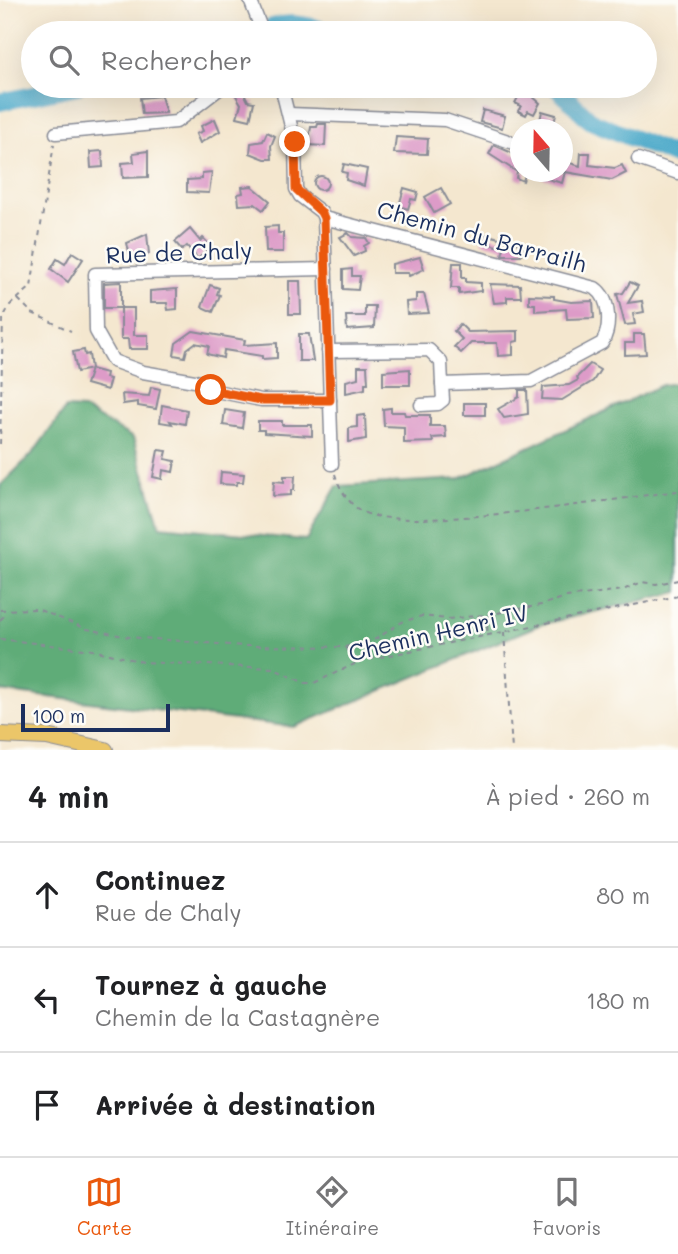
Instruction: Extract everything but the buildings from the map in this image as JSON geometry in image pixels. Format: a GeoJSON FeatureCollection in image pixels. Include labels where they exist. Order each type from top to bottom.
{"type":"FeatureCollection","features":[{"type":"Feature","properties":{"kind":"main road"},"geometry":{"type":"LineString","coordinates":[[0,735],[47,737],[102,749]]}},
{"type":"Feature","properties":{"kind":"main road"},"geometry":{"type":"LineString","coordinates":[[0,742],[102,749]]}},
{"type":"Feature","properties":{"kind":"street"},"geometry":{"type":"LineString","coordinates":[[250,0],[259,21]]}},
{"type":"Feature","properties":{"kind":"street"},"geometry":{"type":"LineString","coordinates":[[56,133],[176,122],[207,98]]}},
{"type":"Feature","properties":{"kind":"street"},"geometry":{"type":"LineString","coordinates":[[285,98],[295,142],[296,189],[324,218],[332,464]]}},
{"type":"Feature","properties":{"kind":"street"},"geometry":{"type":"LineString","coordinates":[[290,114],[445,120],[510,142]]}},
{"type":"Feature","properties":{"kind":"street"},"geometry":{"type":"LineString","coordinates":[[638,159],[678,173]]}},
{"type":"Feature","properties":{"kind":"street","name":"Chemin du Barrailh"},"geometry":{"type":"LineString","coordinates":[[324,218],[595,288],[603,293],[607,335],[602,343],[531,381],[442,383]]}},
{"type":"Feature","properties":{"kind":"street","name":"Rue de Chaly"},"geometry":{"type":"LineString","coordinates":[[326,269],[95,275],[96,331],[113,361],[143,372],[206,383],[211,390],[261,400],[330,400]]}},
{"type":"Feature","properties":{"kind":"street"},"geometry":{"type":"LineString","coordinates":[[328,351],[429,350],[441,362],[443,400],[438,404],[421,405]]}},
{"type":"Feature","properties":{"kind":"path"},"geometry":{"type":"LineString","coordinates":[[0,444],[3,318],[17,298],[31,287],[56,133]]}},
{"type":"Feature","properties":{"kind":"path"},"geometry":{"type":"LineString","coordinates":[[17,298],[32,313],[71,331]]}},
{"type":"Feature","properties":{"kind":"path"},"geometry":{"type":"LineString","coordinates":[[332,464],[335,478],[350,503],[364,513],[388,519],[507,512],[678,491]]}},
{"type":"Feature","properties":{"kind":"path"},"geometry":{"type":"LineString","coordinates":[[0,620],[7,612],[23,607],[37,609],[87,629],[129,637],[244,646],[276,644],[345,647],[376,639],[402,622],[422,616],[447,619],[486,615],[541,605],[566,597],[623,590],[642,582],[656,584],[678,580]]}},
{"type":"Feature","properties":{"kind":"path","name":"Chemin Henri IV"},"geometry":{"type":"LineString","coordinates":[[0,639],[93,650],[142,662],[272,668],[305,683],[314,683],[355,664],[678,596]]}},
{"type":"Feature","properties":{"kind":"path"},"geometry":{"type":"LineString","coordinates":[[0,610],[7,612]]}},
{"type":"Feature","properties":{"kind":"path"},"geometry":{"type":"LineString","coordinates":[[486,615],[488,635]]}},
{"type":"Feature","properties":{"kind":"path"},"geometry":{"type":"LineString","coordinates":[[504,631],[512,750]]}},
{"type":"Feature","properties":{"kind":"path"},"geometry":{"type":"LineString","coordinates":[[345,647],[355,664]]}},
{"type":"Feature","properties":{"kind":"green space"},"geometry":{"type":"Polygon","coordinates":[[[678,383],[678,592],[539,625],[294,727],[0,691],[0,486],[33,453],[66,408],[83,409],[133,438],[160,526],[306,540],[337,486],[459,479],[662,385],[678,383]]]}},
{"type":"Feature","properties":{"kind":"waterway"},"geometry":{"type":"LineString","coordinates":[[0,102],[21,98]]}},
{"type":"Feature","properties":{"kind":"waterway"},"geometry":{"type":"LineString","coordinates":[[567,98],[591,121],[678,157]]}},
{"type":"Feature","properties":{"kind":"route"},"geometry":{"type":"LineString","coordinates":[[211,390],[261,400],[330,400],[324,218],[316,206],[300,196],[296,189],[295,142]]}}]}
